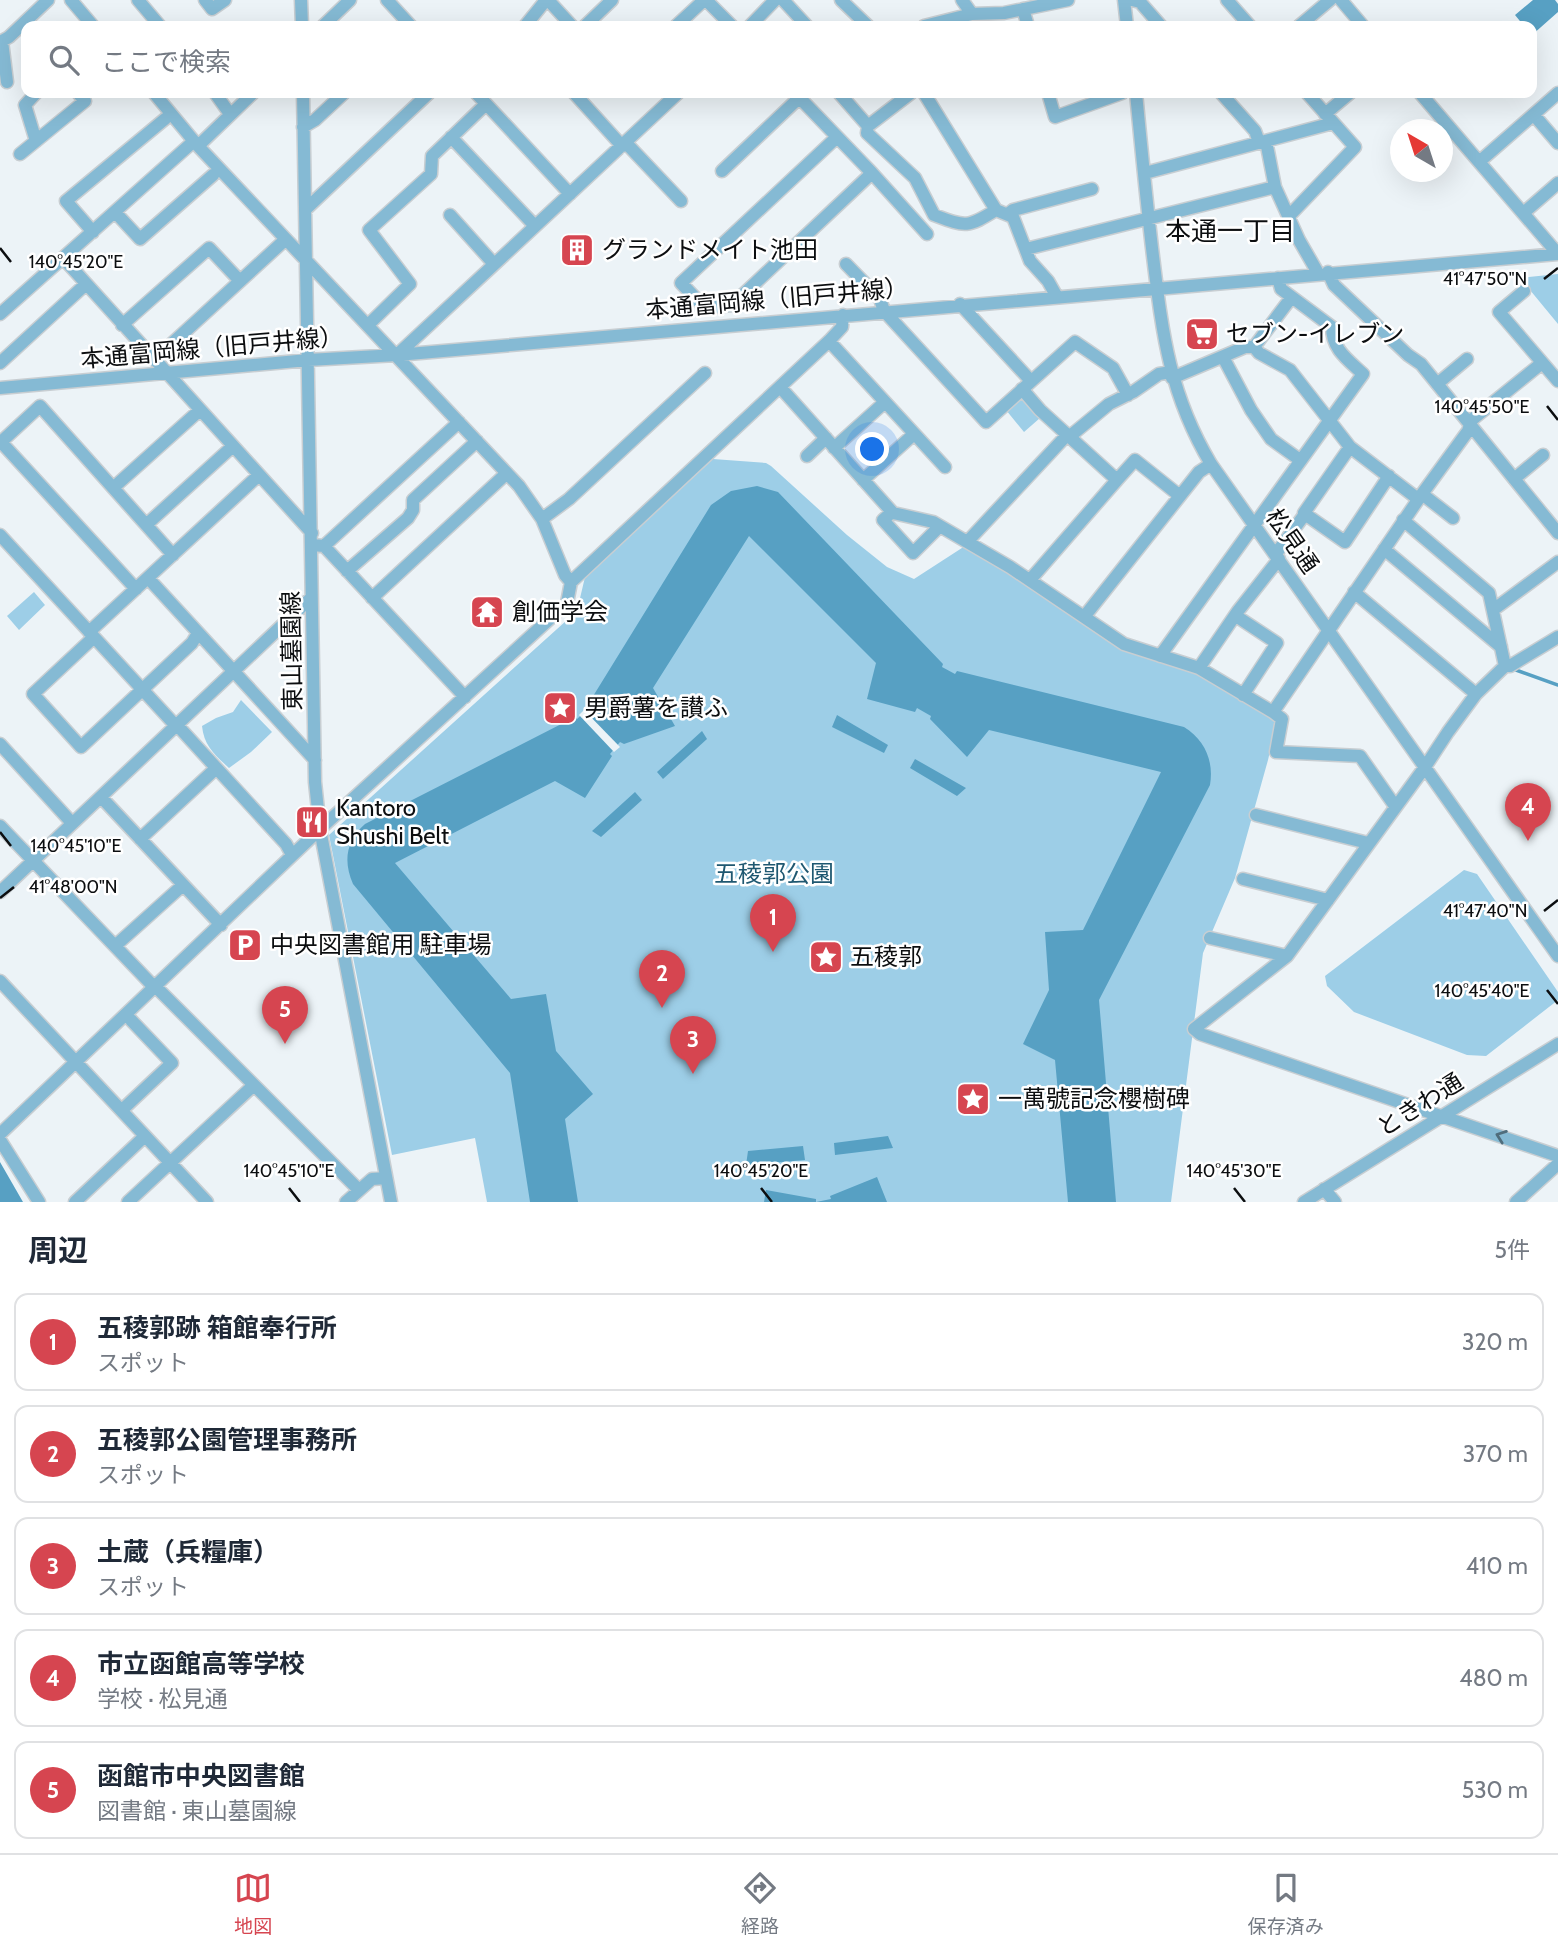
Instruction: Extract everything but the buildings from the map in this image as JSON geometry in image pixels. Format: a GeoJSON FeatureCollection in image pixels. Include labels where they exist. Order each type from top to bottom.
{"type":"FeatureCollection","features":[{"type":"Feature","properties":{"kind":"street"},"geometry":{"type":"LineString","coordinates":[[24,21],[48,0]]}},
{"type":"Feature","properties":{"kind":"street"},"geometry":{"type":"LineString","coordinates":[[71,0],[89,21]]}},
{"type":"Feature","properties":{"kind":"street"},"geometry":{"type":"LineString","coordinates":[[138,0],[156,21]]}},
{"type":"Feature","properties":{"kind":"street"},"geometry":{"type":"LineString","coordinates":[[205,0],[212,9],[225,0]]}},
{"type":"Feature","properties":{"kind":"street"},"geometry":{"type":"LineString","coordinates":[[301,0],[302,21]]}},
{"type":"Feature","properties":{"kind":"street"},"geometry":{"type":"LineString","coordinates":[[328,21],[350,0]]}},
{"type":"Feature","properties":{"kind":"street"},"geometry":{"type":"LineString","coordinates":[[387,0],[406,21]]}},
{"type":"Feature","properties":{"kind":"street"},"geometry":{"type":"LineString","coordinates":[[529,21],[547,0],[567,21]]}},
{"type":"Feature","properties":{"kind":"street"},"geometry":{"type":"LineString","coordinates":[[590,21],[612,0]]}},
{"type":"Feature","properties":{"kind":"street"},"geometry":{"type":"LineString","coordinates":[[682,21],[705,0],[727,21]]}},
{"type":"Feature","properties":{"kind":"street"},"geometry":{"type":"LineString","coordinates":[[755,21],[775,0]]}},
{"type":"Feature","properties":{"kind":"street"},"geometry":{"type":"LineString","coordinates":[[783,0],[802,21]]}},
{"type":"Feature","properties":{"kind":"street"},"geometry":{"type":"LineString","coordinates":[[841,0],[863,21]]}},
{"type":"Feature","properties":{"kind":"street"},"geometry":{"type":"LineString","coordinates":[[944,21],[972,14],[1003,13],[1068,0]]}},
{"type":"Feature","properties":{"kind":"street"},"geometry":{"type":"LineString","coordinates":[[1124,0],[1126,21]]}},
{"type":"Feature","properties":{"kind":"street"},"geometry":{"type":"LineString","coordinates":[[1132,0],[1140,2],[1157,21]]}},
{"type":"Feature","properties":{"kind":"street"},"geometry":{"type":"LineString","coordinates":[[1227,0],[1246,21]]}},
{"type":"Feature","properties":{"kind":"street"},"geometry":{"type":"LineString","coordinates":[[1305,21],[1330,0]]}},
{"type":"Feature","properties":{"kind":"street"},"geometry":{"type":"LineString","coordinates":[[1341,0],[1359,21]]}},
{"type":"Feature","properties":{"kind":"street"},"geometry":{"type":"LineString","coordinates":[[963,1],[972,14]]}},
{"type":"Feature","properties":{"kind":"street"},"geometry":{"type":"LineString","coordinates":[[1023,9],[1027,21]]}},
{"type":"Feature","properties":{"kind":"street"},"geometry":{"type":"LineString","coordinates":[[7,82],[1,41],[21,24]]}},
{"type":"Feature","properties":{"kind":"street"},"geometry":{"type":"LineString","coordinates":[[1479,162],[1558,93]]}},
{"type":"Feature","properties":{"kind":"street"},"geometry":{"type":"LineString","coordinates":[[31,98],[25,104],[36,141]]}},
{"type":"Feature","properties":{"kind":"street"},"geometry":{"type":"LineString","coordinates":[[20,154],[85,101],[82,98]]}},
{"type":"Feature","properties":{"kind":"street"},"geometry":{"type":"LineString","coordinates":[[158,98],[196,143],[507,473],[542,519],[565,575],[571,582]]}},
{"type":"Feature","properties":{"kind":"street"},"geometry":{"type":"LineString","coordinates":[[219,98],[230,114]]}},
{"type":"Feature","properties":{"kind":"street"},"geometry":{"type":"LineString","coordinates":[[0,314],[248,98]]}},
{"type":"Feature","properties":{"kind":"street","name":"東山墓園線"},"geometry":{"type":"LineString","coordinates":[[303,98],[308,360],[316,541],[311,598],[315,760],[320,829],[391,1202]]}},
{"type":"Feature","properties":{"kind":"street"},"geometry":{"type":"LineString","coordinates":[[303,127],[315,120],[339,98]]}},
{"type":"Feature","properties":{"kind":"street"},"geometry":{"type":"LineString","coordinates":[[306,209],[424,98]]}},
{"type":"Feature","properties":{"kind":"street"},"geometry":{"type":"LineString","coordinates":[[481,98],[570,194]]}},
{"type":"Feature","properties":{"kind":"street"},"geometry":{"type":"LineString","coordinates":[[583,98],[681,201]]}},
{"type":"Feature","properties":{"kind":"street"},"geometry":{"type":"LineString","coordinates":[[397,355],[624,144],[668,98]]}},
{"type":"Feature","properties":{"kind":"street"},"geometry":{"type":"LineString","coordinates":[[722,170],[795,98]]}},
{"type":"Feature","properties":{"kind":"street"},"geometry":{"type":"LineString","coordinates":[[801,98],[927,234]]}},
{"type":"Feature","properties":{"kind":"street"},"geometry":{"type":"LineString","coordinates":[[843,98],[868,126]]}},
{"type":"Feature","properties":{"kind":"street"},"geometry":{"type":"LineString","coordinates":[[904,98],[868,126],[867,133],[915,178],[934,215],[962,226],[1002,212],[1091,189]]}},
{"type":"Feature","properties":{"kind":"street"},"geometry":{"type":"LineString","coordinates":[[928,98],[1002,212],[1013,217],[1030,261],[1048,281],[1056,297]]}},
{"type":"Feature","properties":{"kind":"street"},"geometry":{"type":"LineString","coordinates":[[1049,98],[1055,117],[1108,98]]}},
{"type":"Feature","properties":{"kind":"street","name":"松見通"},"geometry":{"type":"LineString","coordinates":[[1137,98],[1163,338],[1172,375],[1194,435],[1558,956]]}},
{"type":"Feature","properties":{"kind":"street"},"geometry":{"type":"LineString","coordinates":[[1225,98],[1262,141],[1275,187],[1288,216],[1323,273],[1408,355],[1421,364],[1558,533]]}},
{"type":"Feature","properties":{"kind":"street"},"geometry":{"type":"LineString","coordinates":[[1288,216],[1356,147],[1311,98]]}},
{"type":"Feature","properties":{"kind":"street"},"geometry":{"type":"LineString","coordinates":[[1145,173],[1262,141],[1329,119],[1346,98]]}},
{"type":"Feature","properties":{"kind":"street"},"geometry":{"type":"LineString","coordinates":[[1424,98],[1558,254]]}},
{"type":"Feature","properties":{"kind":"street"},"geometry":{"type":"LineString","coordinates":[[368,325],[410,284],[369,230],[431,174],[432,156],[486,104]]}},
{"type":"Feature","properties":{"kind":"street"},"geometry":{"type":"LineString","coordinates":[[1534,114],[1558,144]]}},
{"type":"Feature","properties":{"kind":"street"},"geometry":{"type":"LineString","coordinates":[[93,232],[66,201],[165,119]]}},
{"type":"Feature","properties":{"kind":"street"},"geometry":{"type":"LineString","coordinates":[[451,137],[535,226]]}},
{"type":"Feature","properties":{"kind":"street"},"geometry":{"type":"LineString","coordinates":[[837,137],[681,283],[705,308],[732,305],[872,173]]}},
{"type":"Feature","properties":{"kind":"street"},"geometry":{"type":"LineString","coordinates":[[115,212],[140,239],[213,175]]}},
{"type":"Feature","properties":{"kind":"street"},"geometry":{"type":"LineString","coordinates":[[1528,209],[1558,183]]}},
{"type":"Feature","properties":{"kind":"street"},"geometry":{"type":"LineString","coordinates":[[1026,249],[1275,187]]}},
{"type":"Feature","properties":{"kind":"street"},"geometry":{"type":"LineString","coordinates":[[450,215],[494,264]]}},
{"type":"Feature","properties":{"kind":"street"},"geometry":{"type":"LineString","coordinates":[[154,360],[286,239]]}},
{"type":"Feature","properties":{"kind":"street"},"geometry":{"type":"LineString","coordinates":[[122,325],[209,248],[240,281]]}},
{"type":"Feature","properties":{"kind":"street","name":"本通富岡線（旧戸井線）"},"geometry":{"type":"LineString","coordinates":[[0,388],[1558,254]]}},
{"type":"Feature","properties":{"kind":"street"},"geometry":{"type":"LineString","coordinates":[[62,258],[316,541],[347,570],[465,697]]}},
{"type":"Feature","properties":{"kind":"street"},"geometry":{"type":"LineString","coordinates":[[846,264],[880,299],[884,311],[986,422],[1075,342],[1113,368],[1128,395]]}},
{"type":"Feature","properties":{"kind":"street"},"geometry":{"type":"LineString","coordinates":[[1160,656],[1363,374],[1336,348],[1332,327],[1281,289],[1278,278]]}},
{"type":"Feature","properties":{"kind":"street"},"geometry":{"type":"LineString","coordinates":[[0,363],[86,284]]}},
{"type":"Feature","properties":{"kind":"street"},"geometry":{"type":"LineString","coordinates":[[1524,292],[1499,312],[1558,381]]}},
{"type":"Feature","properties":{"kind":"street"},"geometry":{"type":"LineString","coordinates":[[1254,347],[1291,298]]}},
{"type":"Feature","properties":{"kind":"street"},"geometry":{"type":"LineString","coordinates":[[960,304],[1068,436],[1117,481]]}},
{"type":"Feature","properties":{"kind":"street"},"geometry":{"type":"LineString","coordinates":[[717,307],[719,326]]}},
{"type":"Feature","properties":{"kind":"street"},"geometry":{"type":"LineString","coordinates":[[0,1134],[292,855],[567,603],[571,582],[830,341],[842,327],[843,315]]}},
{"type":"Feature","properties":{"kind":"street"},"geometry":{"type":"LineString","coordinates":[[830,341],[945,467]]}},
{"type":"Feature","properties":{"kind":"street"},"geometry":{"type":"LineString","coordinates":[[968,541],[1068,436],[1109,404],[1159,374],[1172,375],[1245,347],[1254,347]]}},
{"type":"Feature","properties":{"kind":"street"},"geometry":{"type":"LineString","coordinates":[[1254,347],[1259,353],[1290,370],[1350,447],[1453,518]]}},
{"type":"Feature","properties":{"kind":"street"},"geometry":{"type":"LineString","coordinates":[[1223,357],[1246,402],[1271,439],[1300,460]]}},
{"type":"Feature","properties":{"kind":"street"},"geometry":{"type":"LineString","coordinates":[[1437,384],[1467,359]]}},
{"type":"Feature","properties":{"kind":"street"},"geometry":{"type":"LineString","coordinates":[[1273,712],[1403,520],[1468,431],[1469,423],[1542,363]]}},
{"type":"Feature","properties":{"kind":"street"},"geometry":{"type":"LineString","coordinates":[[542,519],[569,499],[705,373]]}},
{"type":"Feature","properties":{"kind":"street"},"geometry":{"type":"LineString","coordinates":[[780,387],[892,512],[922,518],[940,526],[1030,580],[1124,644],[1199,668],[1273,712],[1282,719],[1276,752],[1360,756],[1395,806]]}},
{"type":"Feature","properties":{"kind":"street"},"geometry":{"type":"LineString","coordinates":[[807,456],[830,443],[885,402]]}},
{"type":"Feature","properties":{"kind":"street"},"geometry":{"type":"LineString","coordinates":[[136,589],[1,442],[40,406],[173,555]]}},
{"type":"Feature","properties":{"kind":"street"},"geometry":{"type":"LineString","coordinates":[[113,488],[200,410]]}},
{"type":"Feature","properties":{"kind":"street"},"geometry":{"type":"LineString","coordinates":[[316,541],[459,422]]}},
{"type":"Feature","properties":{"kind":"street"},"geometry":{"type":"LineString","coordinates":[[863,480],[914,434]]}},
{"type":"Feature","properties":{"kind":"street"},"geometry":{"type":"LineString","coordinates":[[347,570],[408,518],[413,500],[477,441]]}},
{"type":"Feature","properties":{"kind":"street"},"geometry":{"type":"LineString","coordinates":[[146,525],[233,446]]}},
{"type":"Feature","properties":{"kind":"street"},"geometry":{"type":"LineString","coordinates":[[1199,668],[1350,447]]}},
{"type":"Feature","properties":{"kind":"street"},"geometry":{"type":"LineString","coordinates":[[1514,479],[1543,455]]}},
{"type":"Feature","properties":{"kind":"street"},"geometry":{"type":"LineString","coordinates":[[1030,580],[1135,460],[1180,496]]}},
{"type":"Feature","properties":{"kind":"street"},"geometry":{"type":"LineString","coordinates":[[1084,617],[1199,472],[1212,464]]}},
{"type":"Feature","properties":{"kind":"street"},"geometry":{"type":"LineString","coordinates":[[372,598],[507,473]]}},
{"type":"Feature","properties":{"kind":"street"},"geometry":{"type":"LineString","coordinates":[[198,633],[192,643],[81,747],[33,694],[136,589],[259,475]]}},
{"type":"Feature","properties":{"kind":"street"},"geometry":{"type":"LineString","coordinates":[[1305,514],[1345,542],[1389,476]]}},
{"type":"Feature","properties":{"kind":"street"},"geometry":{"type":"LineString","coordinates":[[892,512],[884,520],[913,553],[940,526]]}},
{"type":"Feature","properties":{"kind":"street"},"geometry":{"type":"LineString","coordinates":[[1403,520],[1489,593],[1505,666]]}},
{"type":"Feature","properties":{"kind":"street"},"geometry":{"type":"LineString","coordinates":[[0,535],[285,844],[292,855]]}},
{"type":"Feature","properties":{"kind":"street"},"geometry":{"type":"LineString","coordinates":[[1384,549],[1501,647]]}},
{"type":"Feature","properties":{"kind":"street"},"geometry":{"type":"LineString","coordinates":[[1493,610],[1558,562]]}},
{"type":"Feature","properties":{"kind":"street"},"geometry":{"type":"LineString","coordinates":[[148,578],[315,760]]}},
{"type":"Feature","properties":{"kind":"street"},"geometry":{"type":"LineString","coordinates":[[1354,592],[1476,694]]}},
{"type":"Feature","properties":{"kind":"street"},"geometry":{"type":"LineString","coordinates":[[0,892],[311,598]]}},
{"type":"Feature","properties":{"kind":"street"},"geometry":{"type":"LineString","coordinates":[[1236,616],[1277,643],[1243,695]]}},
{"type":"Feature","properties":{"kind":"street"},"geometry":{"type":"LineString","coordinates":[[1558,637],[1510,666],[1505,666],[1476,694],[1287,956],[1194,1029],[1200,1034],[1558,1156]]}},
{"type":"Feature","properties":{"kind":"street"},"geometry":{"type":"LineString","coordinates":[[0,744],[72,823]]}},
{"type":"Feature","properties":{"kind":"street"},"geometry":{"type":"LineString","coordinates":[[140,839],[211,773]]}},
{"type":"Feature","properties":{"kind":"street"},"geometry":{"type":"LineString","coordinates":[[100,797],[220,925]]}},
{"type":"Feature","properties":{"kind":"street"},"geometry":{"type":"LineString","coordinates":[[1256,815],[1368,843]]}},
{"type":"Feature","properties":{"kind":"street"},"geometry":{"type":"LineString","coordinates":[[0,826],[359,1190]]}},
{"type":"Feature","properties":{"kind":"street"},"geometry":{"type":"LineString","coordinates":[[1242,879],[1328,900]]}},
{"type":"Feature","properties":{"kind":"street"},"geometry":{"type":"LineString","coordinates":[[116,946],[183,885]]}},
{"type":"Feature","properties":{"kind":"street"},"geometry":{"type":"LineString","coordinates":[[1210,938],[1287,956]]}},
{"type":"Feature","properties":{"kind":"street"},"geometry":{"type":"LineString","coordinates":[[0,981],[208,1202]]}},
{"type":"Feature","properties":{"kind":"street"},"geometry":{"type":"LineString","coordinates":[[122,1110],[172,1063],[131,1020]]}},
{"type":"Feature","properties":{"kind":"street","name":"ときわ通"},"geometry":{"type":"LineString","coordinates":[[1304,1202],[1558,1044]]}},
{"type":"Feature","properties":{"kind":"street"},"geometry":{"type":"LineString","coordinates":[[128,1202],[254,1085]]}},
{"type":"Feature","properties":{"kind":"street"},"geometry":{"type":"LineString","coordinates":[[75,1202],[145,1136]]}},
{"type":"Feature","properties":{"kind":"street"},"geometry":{"type":"LineString","coordinates":[[0,1140],[39,1202]]}},
{"type":"Feature","properties":{"kind":"street"},"geometry":{"type":"LineString","coordinates":[[1516,1202],[1558,1164]]}},
{"type":"Feature","properties":{"kind":"street"},"geometry":{"type":"LineString","coordinates":[[346,1202],[372,1180],[386,1178]]}},
{"type":"Feature","properties":{"kind":"street"},"geometry":{"type":"LineString","coordinates":[[1324,1189],[1335,1202]]}},
{"type":"Feature","properties":{"kind":"green space"},"geometry":{"type":"Polygon","coordinates":[[[1558,274],[1558,324],[1520,278],[1558,274]]]}},
{"type":"Feature","properties":{"kind":"green space"},"geometry":{"type":"Polygon","coordinates":[[[1017,400],[1023,400],[1040,418],[1024,432],[1006,410],[1017,400]]]}},
{"type":"Feature","properties":{"kind":"green space","name":"五稜郭公園"},"geometry":{"type":"Polygon","coordinates":[[[713,459],[766,463],[887,567],[914,579],[965,546],[978,552],[1123,649],[1202,674],[1277,721],[1235,878],[1203,953],[1171,1202],[487,1202],[475,1138],[392,1155],[329,835],[577,611],[585,577],[713,459]]]}},
{"type":"Feature","properties":{"kind":"green space"},"geometry":{"type":"Polygon","coordinates":[[[34,592],[45,605],[19,630],[7,616],[34,592]]]}},
{"type":"Feature","properties":{"kind":"green space"},"geometry":{"type":"Polygon","coordinates":[[[241,700],[272,732],[229,768],[208,745],[202,726],[233,712],[241,700]]]}},
{"type":"Feature","properties":{"kind":"green space"},"geometry":{"type":"Polygon","coordinates":[[[1464,870],[1477,874],[1558,992],[1558,1000],[1486,1056],[1467,1055],[1354,1012],[1327,986],[1325,976],[1464,870]]]}},
{"type":"Feature","properties":{"kind":"shaded area"},"geometry":{"type":"Polygon","coordinates":[[[1533,0],[1555,0],[1558,4],[1558,12],[1537,31],[1537,21],[1520,21],[1515,15],[1533,0]]]}},
{"type":"Feature","properties":{"kind":"shaded area"},"geometry":{"type":"Polygon","coordinates":[[[757,486],[778,492],[943,664],[942,667],[955,674],[957,671],[1184,727],[1203,745],[1211,768],[1210,785],[1099,1000],[1116,1202],[1068,1202],[1055,1060],[1023,1044],[1049,990],[1045,932],[1083,930],[1161,772],[989,730],[967,757],[930,719],[931,716],[917,708],[915,712],[867,699],[876,663],[749,536],[653,688],[675,726],[624,744],[620,742],[610,754],[612,756],[585,798],[555,781],[395,863],[511,999],[546,994],[556,1051],[593,1094],[565,1119],[578,1202],[530,1202],[510,1073],[353,884],[348,867],[348,852],[354,837],[365,824],[575,717],[577,719],[589,708],[587,706],[711,505],[731,491],[757,486]]]}},
{"type":"Feature","properties":{"kind":"shaded area"},"geometry":{"type":"Polygon","coordinates":[[[837,715],[888,745],[884,753],[832,727],[837,715]]]}},
{"type":"Feature","properties":{"kind":"shaded area"},"geometry":{"type":"Polygon","coordinates":[[[702,731],[707,739],[663,779],[657,772],[702,731]]]}},
{"type":"Feature","properties":{"kind":"shaded area"},"geometry":{"type":"Polygon","coordinates":[[[915,759],[966,788],[957,796],[910,768],[915,759]]]}},
{"type":"Feature","properties":{"kind":"shaded area"},"geometry":{"type":"Polygon","coordinates":[[[635,792],[642,800],[601,837],[592,831],[635,792]]]}},
{"type":"Feature","properties":{"kind":"shaded area"},"geometry":{"type":"Polygon","coordinates":[[[888,1136],[893,1148],[835,1155],[834,1143],[888,1136]]]}},
{"type":"Feature","properties":{"kind":"shaded area"},"geometry":{"type":"Polygon","coordinates":[[[803,1146],[805,1160],[746,1165],[748,1151],[803,1146]]]}},
{"type":"Feature","properties":{"kind":"shaded area"},"geometry":{"type":"Polygon","coordinates":[[[0,1162],[23,1202],[0,1202],[0,1162]]]}},
{"type":"Feature","properties":{"kind":"shaded area"},"geometry":{"type":"Polygon","coordinates":[[[877,1177],[887,1202],[816,1202],[831,1199],[830,1196],[877,1177]]]}},
{"type":"Feature","properties":{"kind":"shaded area"},"geometry":{"type":"Polygon","coordinates":[[[766,1190],[816,1199],[816,1202],[764,1202],[766,1190]]]}},
{"type":"Feature","properties":{"kind":"pier"},"geometry":{"type":"Polygon","coordinates":[[[584,710],[620,747],[614,752],[579,715],[584,710]]]}},
{"type":"Feature","properties":{"kind":"waterway"},"geometry":{"type":"LineString","coordinates":[[1516,670],[1558,685]]}},
{"type":"Feature","properties":{"kind":"place","name":"グランドメイト池田"},"geometry":{"type":"Point","coordinates":[577,250]}},
{"type":"Feature","properties":{"kind":"place","name":"セブン-イレブン"},"geometry":{"type":"Point","coordinates":[1202,334]}},
{"type":"Feature","properties":{"kind":"place","name":"創価学会"},"geometry":{"type":"Point","coordinates":[487,612]}},
{"type":"Feature","properties":{"kind":"place","name":"男爵薯を讃ふ"},"geometry":{"type":"Point","coordinates":[560,708]}},
{"type":"Feature","properties":{"kind":"place","name":"Kantoro Shushi Belt"},"geometry":{"type":"Point","coordinates":[312,822]}},
{"type":"Feature","properties":{"kind":"place","name":"市立函館高等学校"},"geometry":{"type":"Point","coordinates":[1528,841]}},
{"type":"Feature","properties":{"kind":"place","name":"中央図書館用 駐車場"},"geometry":{"type":"Point","coordinates":[245,945]}},
{"type":"Feature","properties":{"kind":"place","name":"五稜郭跡 箱館奉行所"},"geometry":{"type":"Point","coordinates":[773,952]}},
{"type":"Feature","properties":{"kind":"place","name":"五稜郭"},"geometry":{"type":"Point","coordinates":[826,957]}},
{"type":"Feature","properties":{"kind":"place","name":"五稜郭公園管理事務所"},"geometry":{"type":"Point","coordinates":[662,1008]}},
{"type":"Feature","properties":{"kind":"place","name":"函館市中央図書館"},"geometry":{"type":"Point","coordinates":[285,1044]}},
{"type":"Feature","properties":{"kind":"place","name":"土蔵（兵糧庫）"},"geometry":{"type":"Point","coordinates":[693,1074]}},
{"type":"Feature","properties":{"kind":"place","name":"一萬號記念櫻樹碑"},"geometry":{"type":"Point","coordinates":[973,1099]}},
{"type":"Feature","properties":{"kind":"district","name":"本通一丁目"},"geometry":{"type":"Point","coordinates":[1230,231]}}]}
